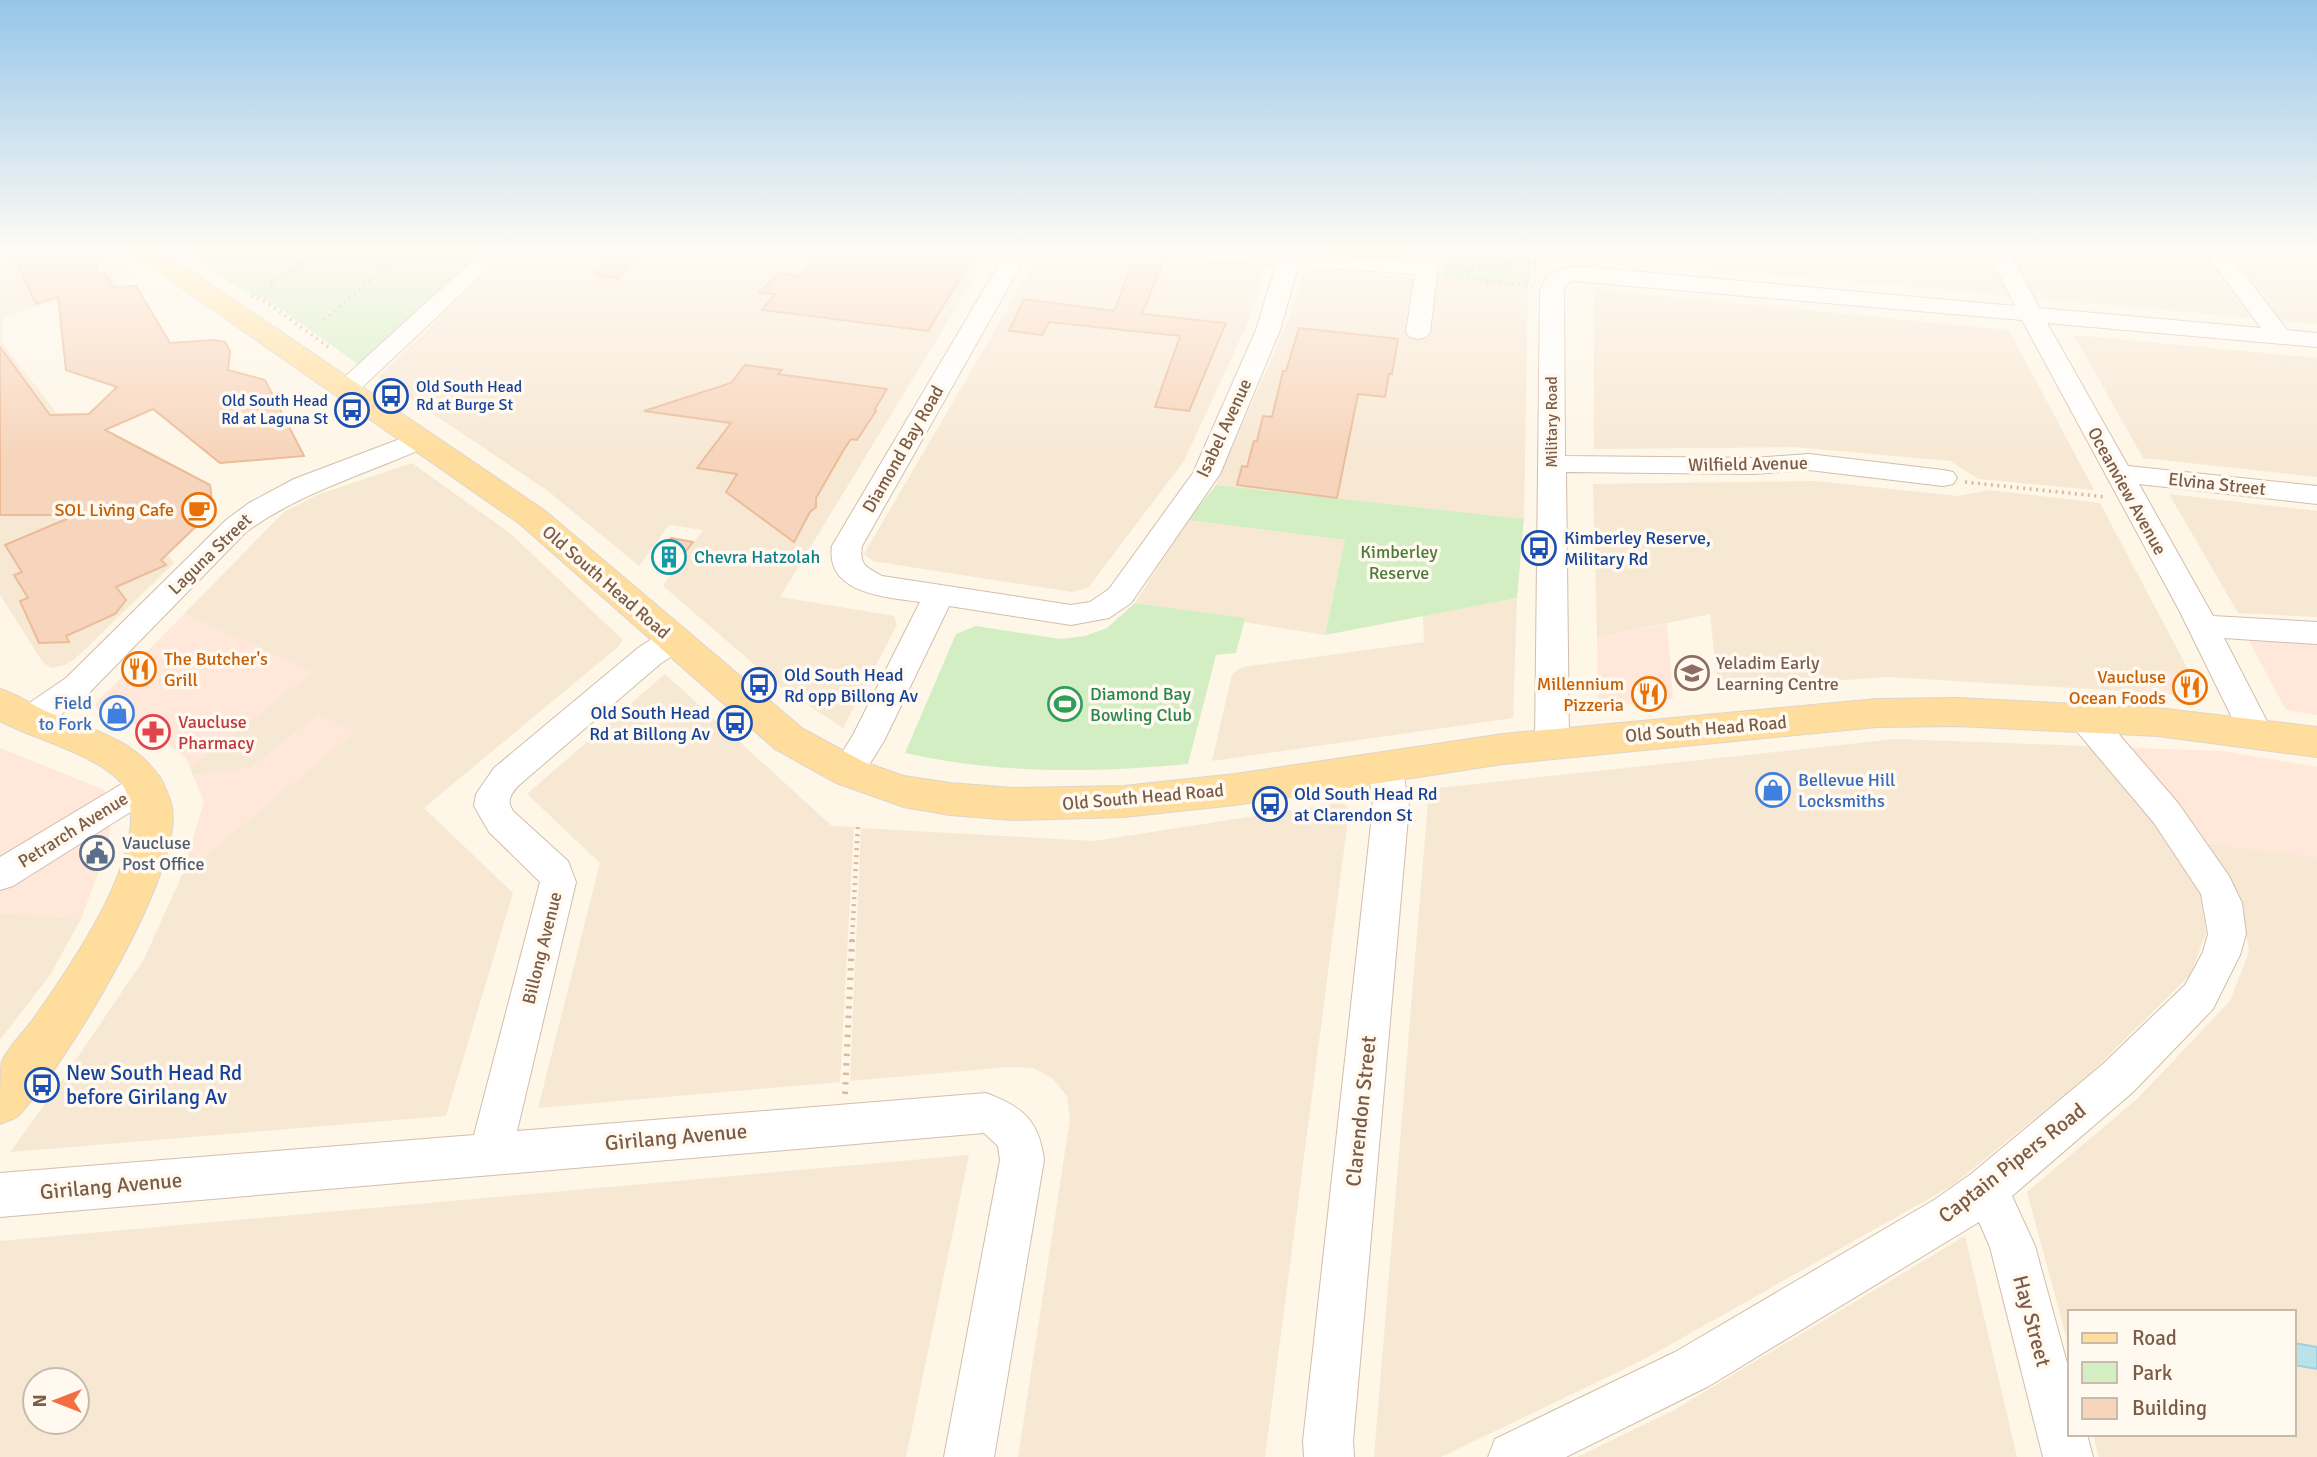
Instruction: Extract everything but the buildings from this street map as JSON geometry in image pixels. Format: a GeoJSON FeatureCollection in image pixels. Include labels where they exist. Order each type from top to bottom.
{"type":"FeatureCollection","features":[{"type":"Feature","properties":{"kind":"main road","name":"Old South Head Road"},"geometry":{"type":"LineString","coordinates":[[242,317],[532,517],[789,739],[847,772],[891,788],[963,802],[1079,806],[1198,793],[1552,743],[1872,714],[2180,723],[2317,742]]}},
{"type":"Feature","properties":{"kind":"main road"},"geometry":{"type":"LineString","coordinates":[[0,1101],[85,979],[135,888],[151,839],[154,808],[147,785],[121,760],[16,711]]}},
{"type":"Feature","properties":{"kind":"street"},"geometry":{"type":"LineString","coordinates":[[346,388],[424,317]]}},
{"type":"Feature","properties":{"kind":"street","name":"Diamond Bay Road"},"geometry":{"type":"LineString","coordinates":[[979,317],[847,546],[845,559],[850,571],[875,585],[938,597],[1071,615],[1098,611]]}},
{"type":"Feature","properties":{"kind":"street","name":"Isabel Avenue"},"geometry":{"type":"LineString","coordinates":[[1098,611],[1120,596],[1206,474],[1272,317]]}},
{"type":"Feature","properties":{"kind":"street"},"geometry":{"type":"LineString","coordinates":[[1418,332],[1420,317]]}},
{"type":"Feature","properties":{"kind":"street","name":"Military Road"},"geometry":{"type":"LineString","coordinates":[[1552,317],[1552,743]]}},
{"type":"Feature","properties":{"kind":"street","name":"Oceanview Avenue"},"geometry":{"type":"LineString","coordinates":[[2034,317],[2203,626],[2256,733]]}},
{"type":"Feature","properties":{"kind":"street"},"geometry":{"type":"LineString","coordinates":[[2064,317],[2317,340]]}},
{"type":"Feature","properties":{"kind":"street"},"geometry":{"type":"LineString","coordinates":[[2265,317],[2280,337]]}},
{"type":"Feature","properties":{"kind":"street","name":"Laguna Street"},"geometry":{"type":"LineString","coordinates":[[16,711],[77,686],[236,526],[259,508],[302,484],[387,455],[421,439]]}},
{"type":"Feature","properties":{"kind":"street","name":"Wilfield Avenue"},"geometry":{"type":"LineString","coordinates":[[1552,464],[1754,466],[1809,463],[1943,478]]}},
{"type":"Feature","properties":{"kind":"street","name":"Elvina Street"},"geometry":{"type":"LineString","coordinates":[[2117,473],[2317,495]]}},
{"type":"Feature","properties":{"kind":"street"},"geometry":{"type":"LineString","coordinates":[[847,772],[867,741],[938,597]]}},
{"type":"Feature","properties":{"kind":"street"},"geometry":{"type":"LineString","coordinates":[[2203,626],[2317,634]]}},
{"type":"Feature","properties":{"kind":"street","name":"Billong Avenue"},"geometry":{"type":"LineString","coordinates":[[491,1152],[558,882],[555,872],[499,820],[492,806],[494,792],[506,776],[649,656],[673,640]]}},
{"type":"Feature","properties":{"kind":"street","name":"Captain Pipers Road"},"geometry":{"type":"LineString","coordinates":[[1513,1457],[1692,1368],[1950,1216],[1987,1189],[2118,1078],[2199,997],[2221,956],[2227,934],[2222,903],[2210,878],[2166,813],[2086,719]]}},
{"type":"Feature","properties":{"kind":"street","name":"Clarendon Street"},"geometry":{"type":"LineString","coordinates":[[1329,1457],[1328,1441],[1391,806],[1385,765]]}},
{"type":"Feature","properties":{"kind":"street","name":"Petrarch Avenue"},"geometry":{"type":"LineString","coordinates":[[0,875],[147,785]]}},
{"type":"Feature","properties":{"kind":"street","name":"Girilang Avenue"},"geometry":{"type":"LineString","coordinates":[[0,1195],[491,1152],[986,1113],[1008,1124],[1016,1133],[1022,1160],[969,1457]]}},
{"type":"Feature","properties":{"kind":"street","name":"Hay Street"},"geometry":{"type":"LineString","coordinates":[[1987,1189],[2012,1246],[2068,1457]]}},
{"type":"Feature","properties":{"kind":"path"},"geometry":{"type":"LineString","coordinates":[[324,320],[327,317]]}},
{"type":"Feature","properties":{"kind":"path"},"geometry":{"type":"LineString","coordinates":[[1943,478],[2132,500]]}},
{"type":"Feature","properties":{"kind":"path"},"geometry":{"type":"LineString","coordinates":[[844,1123],[858,823]]}},
{"type":"Feature","properties":{"kind":"shaded area"},"geometry":{"type":"Polygon","coordinates":[[[2,317],[2,343],[174,563],[75,659],[52,668],[44,664],[0,595],[2,317]]]}},
{"type":"Feature","properties":{"kind":"shaded area"},"geometry":{"type":"Polygon","coordinates":[[[440,317],[951,317],[780,597],[894,616],[897,625],[843,728],[778,685],[663,586],[703,530],[669,525],[639,566],[548,491],[378,377],[440,317]]]}},
{"type":"Feature","properties":{"kind":"shaded area"},"geometry":{"type":"Polygon","coordinates":[[[1003,317],[1250,317],[1184,461],[1088,588],[1072,592],[872,561],[864,554],[1003,317]]]}},
{"type":"Feature","properties":{"kind":"shaded area"},"geometry":{"type":"Polygon","coordinates":[[[1290,317],[1409,317],[1407,333],[1423,335],[1425,317],[1527,317],[1524,519],[1216,485],[1290,317]]]}},
{"type":"Feature","properties":{"kind":"shaded area"},"geometry":{"type":"Polygon","coordinates":[[[1594,317],[1877,317],[2009,330],[2094,490],[1978,479],[1950,461],[1794,447],[1594,449],[1594,317]]]}},
{"type":"Feature","properties":{"kind":"shaded area"},"geometry":{"type":"Polygon","coordinates":[[[2240,317],[2317,317],[2317,324],[2240,317]]]}},
{"type":"Feature","properties":{"kind":"shaded area"},"geometry":{"type":"Polygon","coordinates":[[[2074,335],[2317,358],[2317,477],[2143,458],[2074,335]]]}},
{"type":"Feature","properties":{"kind":"shaded area"},"geometry":{"type":"Polygon","coordinates":[[[412,463],[510,533],[623,640],[618,647],[424,808],[513,893],[446,1116],[10,1152],[144,959],[182,875],[354,732],[318,715],[251,768],[193,775],[190,767],[312,672],[184,614],[284,512],[317,495],[412,463]]]}},
{"type":"Feature","properties":{"kind":"shaded area"},"geometry":{"type":"Polygon","coordinates":[[[1815,481],[1958,496],[1989,490],[2100,503],[2191,675],[2138,670],[2141,692],[1888,677],[1718,689],[1710,614],[1597,638],[1593,484],[1815,481]]]}},
{"type":"Feature","properties":{"kind":"shaded area"},"geometry":{"type":"Polygon","coordinates":[[[2169,494],[2317,511],[2317,617],[2238,613],[2169,494]]]}},
{"type":"Feature","properties":{"kind":"shaded area"},"geometry":{"type":"Polygon","coordinates":[[[1188,520],[1345,540],[1325,635],[1243,622],[1244,618],[1135,603],[1188,520]]]}},
{"type":"Feature","properties":{"kind":"shaded area"},"geometry":{"type":"Polygon","coordinates":[[[1517,598],[1513,718],[1212,761],[1232,674],[1242,667],[1424,642],[1423,616],[1517,598]]]}},
{"type":"Feature","properties":{"kind":"shaded area"},"geometry":{"type":"Polygon","coordinates":[[[184,614],[313,672],[190,767],[185,757],[144,728],[96,708],[96,703],[184,614]]]}},
{"type":"Feature","properties":{"kind":"shaded area"},"geometry":{"type":"Polygon","coordinates":[[[1667,624],[1673,699],[1598,707],[1597,638],[1667,624]]]}},
{"type":"Feature","properties":{"kind":"shaded area"},"geometry":{"type":"Polygon","coordinates":[[[2247,637],[2317,641],[2317,715],[2286,710],[2247,637]]]}},
{"type":"Feature","properties":{"kind":"shaded area"},"geometry":{"type":"Polygon","coordinates":[[[2137,670],[2191,675],[2201,697],[2141,692],[2137,670]]]}},
{"type":"Feature","properties":{"kind":"shaded area"},"geometry":{"type":"Polygon","coordinates":[[[665,674],[832,826],[854,827],[840,1082],[538,1108],[600,863],[527,794],[665,674]]]}},
{"type":"Feature","properties":{"kind":"shaded area"},"geometry":{"type":"Polygon","coordinates":[[[318,715],[355,732],[182,875],[204,802],[193,775],[251,768],[318,715]]]}},
{"type":"Feature","properties":{"kind":"shaded area"},"geometry":{"type":"Polygon","coordinates":[[[1896,739],[2088,746],[2139,799],[2199,889],[2206,933],[2190,975],[2093,1071],[1953,1185],[1643,1360],[1441,1457],[1374,1457],[1429,789],[1896,739]]]}},
{"type":"Feature","properties":{"kind":"shaded area"},"geometry":{"type":"Polygon","coordinates":[[[0,748],[104,790],[111,818],[108,846],[81,919],[0,913],[0,748]]]}},
{"type":"Feature","properties":{"kind":"shaded area"},"geometry":{"type":"Polygon","coordinates":[[[2133,748],[2221,751],[2317,767],[2317,857],[2204,843],[2138,762],[2133,748]]]}},
{"type":"Feature","properties":{"kind":"shaded area"},"geometry":{"type":"Polygon","coordinates":[[[1337,803],[1347,805],[1349,811],[1265,1457],[1018,1457],[1070,1119],[1067,1096],[1052,1078],[1033,1068],[1009,1067],[850,1081],[861,828],[1094,841],[1337,803]]]}},
{"type":"Feature","properties":{"kind":"shaded area"},"geometry":{"type":"Polygon","coordinates":[[[2204,843],[2317,857],[2317,1457],[2099,1457],[2094,1436],[2296,1436],[2296,1310],[2068,1310],[2068,1344],[2027,1192],[2137,1099],[2230,1001],[2249,952],[2240,895],[2204,843]]]}},
{"type":"Feature","properties":{"kind":"shaded area"},"geometry":{"type":"Polygon","coordinates":[[[0,913],[81,919],[50,975],[0,1040],[0,913]]]}},
{"type":"Feature","properties":{"kind":"shaded area"},"geometry":{"type":"Polygon","coordinates":[[[969,1155],[906,1457],[0,1457],[0,1241],[969,1155]]]}},
{"type":"Feature","properties":{"kind":"shaded area"},"geometry":{"type":"Polygon","coordinates":[[[1965,1236],[2017,1457],[1577,1457],[1674,1410],[1965,1236]]]}},
{"type":"Feature","properties":{"kind":"green space"},"geometry":{"type":"Polygon","coordinates":[[[292,317],[421,317],[365,369],[292,317]]]}},
{"type":"Feature","properties":{"kind":"green space","name":"Kimberley Reserve"},"geometry":{"type":"Polygon","coordinates":[[[1216,485],[1524,519],[1517,598],[1325,635],[1345,540],[1188,520],[1216,485]]]}},
{"type":"Feature","properties":{"kind":"green space","name":"Diamond Bay Bowling Club"},"geometry":{"type":"Polygon","coordinates":[[[1135,603],[1245,618],[1236,653],[1216,655],[1188,764],[1046,770],[975,765],[905,753],[956,634],[976,626],[1060,639],[1085,636],[1107,628],[1135,603]]]}},
{"type":"Feature","properties":{"kind":"water"},"geometry":{"type":"Polygon","coordinates":[[[2296,1343],[2317,1347],[2317,1369],[2296,1365],[2296,1343]]]}},
{"type":"Feature","properties":{"kind":"place","name":"Old South Head Rd at Burge St"},"geometry":{"type":"Point","coordinates":[391,396]}},
{"type":"Feature","properties":{"kind":"place","name":"Old South Head Rd at Laguna St"},"geometry":{"type":"Point","coordinates":[352,410]}},
{"type":"Feature","properties":{"kind":"place","name":"SOL Living Cafe"},"geometry":{"type":"Point","coordinates":[199,510]}},
{"type":"Feature","properties":{"kind":"place","name":"Kimberley Reserve, Military Rd"},"geometry":{"type":"Point","coordinates":[1539,548]}},
{"type":"Feature","properties":{"kind":"place","name":"Chevra Hatzolah"},"geometry":{"type":"Point","coordinates":[669,557]}},
{"type":"Feature","properties":{"kind":"place","name":"The Butcher's Grill"},"geometry":{"type":"Point","coordinates":[139,669]}},
{"type":"Feature","properties":{"kind":"place","name":"Yeladim Early Learning Centre"},"geometry":{"type":"Point","coordinates":[1692,673]}},
{"type":"Feature","properties":{"kind":"place","name":"Old South Head Rd opp Billong Av"},"geometry":{"type":"Point","coordinates":[759,685]}},
{"type":"Feature","properties":{"kind":"place","name":"Vaucluse Ocean Foods"},"geometry":{"type":"Point","coordinates":[2190,687]}},
{"type":"Feature","properties":{"kind":"place","name":"Millennium Pizzeria"},"geometry":{"type":"Point","coordinates":[1649,694]}},
{"type":"Feature","properties":{"kind":"place","name":"Diamond Bay Bowling Club"},"geometry":{"type":"Point","coordinates":[1065,704]}},
{"type":"Feature","properties":{"kind":"place","name":"Field to Fork"},"geometry":{"type":"Point","coordinates":[117,713]}},
{"type":"Feature","properties":{"kind":"place","name":"Old South Head Rd at Billong Av"},"geometry":{"type":"Point","coordinates":[735,723]}},
{"type":"Feature","properties":{"kind":"place","name":"Vaucluse Pharmacy"},"geometry":{"type":"Point","coordinates":[153,732]}},
{"type":"Feature","properties":{"kind":"place","name":"Bellevue Hill Locksmiths"},"geometry":{"type":"Point","coordinates":[1773,790]}},
{"type":"Feature","properties":{"kind":"place","name":"Old South Head Rd at Clarendon St"},"geometry":{"type":"Point","coordinates":[1270,804]}},
{"type":"Feature","properties":{"kind":"place","name":"Vaucluse Post Office"},"geometry":{"type":"Point","coordinates":[97,853]}},
{"type":"Feature","properties":{"kind":"place","name":"New South Head Rd before Girilang Av"},"geometry":{"type":"Point","coordinates":[42,1085]}}]}
